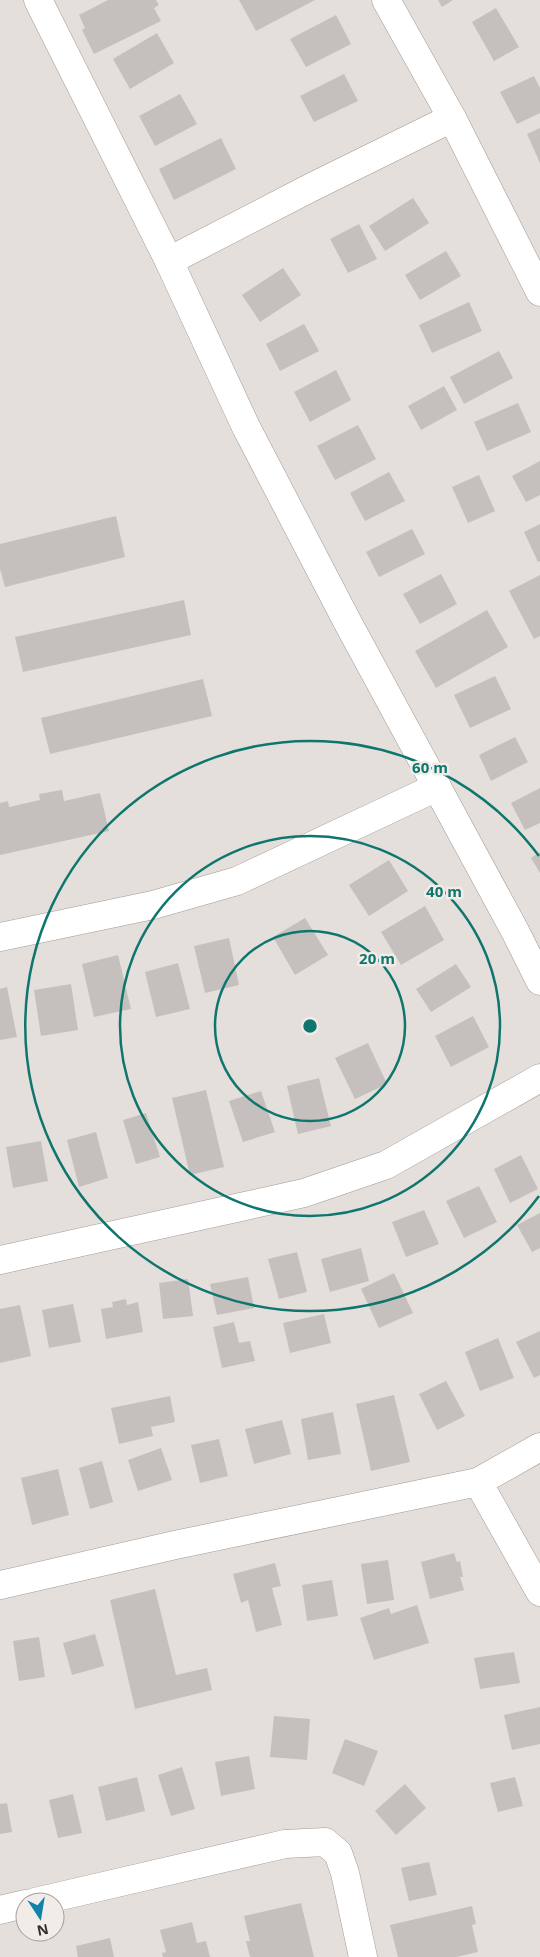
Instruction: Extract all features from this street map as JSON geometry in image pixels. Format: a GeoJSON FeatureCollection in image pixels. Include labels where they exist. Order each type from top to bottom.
{"type":"FeatureCollection","features":[{"type":"Feature","properties":{"kind":"street"},"geometry":{"type":"LineString","coordinates":[[38,0],[169,261],[251,436],[348,624],[515,931],[540,981]]}},
{"type":"Feature","properties":{"kind":"street"},"geometry":{"type":"LineString","coordinates":[[386,0],[452,118],[540,292]]}},
{"type":"Feature","properties":{"kind":"street"},"geometry":{"type":"LineString","coordinates":[[169,261],[312,187],[452,118]]}},
{"type":"Feature","properties":{"kind":"street"},"geometry":{"type":"LineString","coordinates":[[0,937],[153,905],[238,881],[437,787]]}},
{"type":"Feature","properties":{"kind":"street"},"geometry":{"type":"LineString","coordinates":[[0,1260],[304,1193],[386,1165],[540,1078]]}},
{"type":"Feature","properties":{"kind":"street"},"geometry":{"type":"LineString","coordinates":[[0,1585],[175,1545],[478,1482],[540,1447]]}},
{"type":"Feature","properties":{"kind":"street"},"geometry":{"type":"LineString","coordinates":[[478,1482],[540,1592]]}},
{"type":"Feature","properties":{"kind":"street"},"geometry":{"type":"LineString","coordinates":[[65,1895],[286,1844],[325,1842],[338,1853],[345,1872],[363,1957]]}},
{"type":"Feature","properties":{"kind":"street"},"geometry":{"type":"LineString","coordinates":[[0,1910],[15,1906]]}},
{"type":"Feature","properties":{"kind":"building"},"geometry":{"type":"Polygon","coordinates":[[[108,0],[156,0],[159,5],[154,8],[161,21],[94,54],[82,30],[85,28],[79,15],[108,0]]]}},
{"type":"Feature","properties":{"kind":"building"},"geometry":{"type":"Polygon","coordinates":[[[239,0],[315,0],[256,31],[239,0]]]}},
{"type":"Feature","properties":{"kind":"building"},"geometry":{"type":"Polygon","coordinates":[[[438,0],[453,0],[442,7],[438,0]]]}},
{"type":"Feature","properties":{"kind":"building"},"geometry":{"type":"Polygon","coordinates":[[[496,8],[519,47],[494,61],[472,22],[496,8]]]}},
{"type":"Feature","properties":{"kind":"building"},"geometry":{"type":"Polygon","coordinates":[[[336,15],[351,44],[306,67],[290,39],[336,15]]]}},
{"type":"Feature","properties":{"kind":"building"},"geometry":{"type":"Polygon","coordinates":[[[157,33],[174,63],[130,89],[113,59],[157,33]]]}},
{"type":"Feature","properties":{"kind":"building"},"geometry":{"type":"Polygon","coordinates":[[[344,74],[358,101],[314,122],[300,96],[344,74]]]}},
{"type":"Feature","properties":{"kind":"building"},"geometry":{"type":"Polygon","coordinates":[[[534,76],[540,88],[540,113],[517,124],[500,92],[534,76]]]}},
{"type":"Feature","properties":{"kind":"building"},"geometry":{"type":"Polygon","coordinates":[[[180,94],[197,124],[155,146],[139,116],[180,94]]]}},
{"type":"Feature","properties":{"kind":"building"},"geometry":{"type":"Polygon","coordinates":[[[540,128],[540,163],[527,134],[540,128]]]}},
{"type":"Feature","properties":{"kind":"building"},"geometry":{"type":"Polygon","coordinates":[[[221,138],[236,169],[174,200],[159,169],[221,138]]]}},
{"type":"Feature","properties":{"kind":"building"},"geometry":{"type":"Polygon","coordinates":[[[413,198],[429,223],[385,251],[369,226],[413,198]]]}},
{"type":"Feature","properties":{"kind":"building"},"geometry":{"type":"Polygon","coordinates":[[[359,224],[377,259],[348,273],[330,239],[359,224]]]}},
{"type":"Feature","properties":{"kind":"building"},"geometry":{"type":"Polygon","coordinates":[[[446,251],[461,276],[420,300],[405,275],[446,251]]]}},
{"type":"Feature","properties":{"kind":"building"},"geometry":{"type":"Polygon","coordinates":[[[283,268],[301,295],[260,322],[242,295],[283,268]]]}},
{"type":"Feature","properties":{"kind":"building"},"geometry":{"type":"Polygon","coordinates":[[[469,302],[482,331],[432,353],[419,325],[469,302]]]}},
{"type":"Feature","properties":{"kind":"building"},"geometry":{"type":"Polygon","coordinates":[[[304,324],[319,351],[280,371],[266,344],[304,324]]]}},
{"type":"Feature","properties":{"kind":"building"},"geometry":{"type":"Polygon","coordinates":[[[499,351],[513,378],[464,404],[450,377],[499,351]]]}},
{"type":"Feature","properties":{"kind":"building"},"geometry":{"type":"Polygon","coordinates":[[[336,370],[351,400],[310,422],[294,392],[336,370]]]}},
{"type":"Feature","properties":{"kind":"building"},"geometry":{"type":"Polygon","coordinates":[[[444,386],[457,410],[421,430],[408,406],[444,386]]]}},
{"type":"Feature","properties":{"kind":"building"},"geometry":{"type":"Polygon","coordinates":[[[518,403],[531,432],[487,451],[474,422],[518,403]]]}},
{"type":"Feature","properties":{"kind":"building"},"geometry":{"type":"Polygon","coordinates":[[[358,425],[376,459],[335,480],[317,446],[358,425]]]}},
{"type":"Feature","properties":{"kind":"building"},"geometry":{"type":"Polygon","coordinates":[[[540,461],[540,495],[526,502],[512,476],[540,461]]]}},
{"type":"Feature","properties":{"kind":"building"},"geometry":{"type":"Polygon","coordinates":[[[389,472],[405,501],[365,521],[350,493],[389,472]]]}},
{"type":"Feature","properties":{"kind":"building"},"geometry":{"type":"Polygon","coordinates":[[[479,475],[495,511],[468,523],[452,487],[479,475]]]}},
{"type":"Feature","properties":{"kind":"building"},"geometry":{"type":"Polygon","coordinates":[[[116,516],[125,557],[5,587],[0,569],[0,544],[116,516]]]}},
{"type":"Feature","properties":{"kind":"building"},"geometry":{"type":"Polygon","coordinates":[[[540,524],[540,561],[538,562],[524,532],[540,524]]]}},
{"type":"Feature","properties":{"kind":"building"},"geometry":{"type":"Polygon","coordinates":[[[412,529],[425,554],[379,577],[366,552],[412,529]]]}},
{"type":"Feature","properties":{"kind":"building"},"geometry":{"type":"Polygon","coordinates":[[[441,574],[457,604],[420,624],[403,594],[441,574]]]}},
{"type":"Feature","properties":{"kind":"building"},"geometry":{"type":"Polygon","coordinates":[[[540,575],[540,636],[534,639],[509,591],[540,575]]]}},
{"type":"Feature","properties":{"kind":"building"},"geometry":{"type":"Polygon","coordinates":[[[184,600],[191,635],[23,672],[15,637],[184,600]]]}},
{"type":"Feature","properties":{"kind":"building"},"geometry":{"type":"Polygon","coordinates":[[[487,610],[508,647],[436,688],[415,651],[487,610]]]}},
{"type":"Feature","properties":{"kind":"building"},"geometry":{"type":"Polygon","coordinates":[[[495,676],[511,709],[470,728],[454,695],[495,676]]]}},
{"type":"Feature","properties":{"kind":"building"},"geometry":{"type":"Polygon","coordinates":[[[203,679],[212,716],[50,754],[41,718],[203,679]]]}},
{"type":"Feature","properties":{"kind":"building"},"geometry":{"type":"Polygon","coordinates":[[[515,737],[528,762],[491,781],[479,755],[515,737]]]}},
{"type":"Feature","properties":{"kind":"building"},"geometry":{"type":"Polygon","coordinates":[[[540,788],[540,823],[525,830],[511,803],[540,788]]]}},
{"type":"Feature","properties":{"kind":"building"},"geometry":{"type":"Polygon","coordinates":[[[62,790],[64,801],[100,793],[109,831],[0,855],[0,803],[8,801],[9,807],[40,800],[39,794],[62,790]]]}},
{"type":"Feature","properties":{"kind":"building"},"geometry":{"type":"Polygon","coordinates":[[[540,852],[540,873],[531,858],[540,852]]]}},
{"type":"Feature","properties":{"kind":"building"},"geometry":{"type":"Polygon","coordinates":[[[389,860],[408,891],[369,916],[349,885],[389,860]]]}},
{"type":"Feature","properties":{"kind":"building"},"geometry":{"type":"Polygon","coordinates":[[[425,906],[444,940],[401,965],[381,932],[425,906]]]}},
{"type":"Feature","properties":{"kind":"building"},"geometry":{"type":"Polygon","coordinates":[[[305,918],[328,955],[295,975],[273,937],[305,918]]]}},
{"type":"Feature","properties":{"kind":"building"},"geometry":{"type":"Polygon","coordinates":[[[229,938],[239,985],[205,993],[194,946],[229,938]]]}},
{"type":"Feature","properties":{"kind":"building"},"geometry":{"type":"Polygon","coordinates":[[[118,955],[131,1009],[94,1017],[82,964],[118,955]]]}},
{"type":"Feature","properties":{"kind":"building"},"geometry":{"type":"Polygon","coordinates":[[[178,963],[190,1009],[156,1017],[145,972],[178,963]]]}},
{"type":"Feature","properties":{"kind":"building"},"geometry":{"type":"Polygon","coordinates":[[[456,964],[471,987],[431,1012],[416,989],[456,964]]]}},
{"type":"Feature","properties":{"kind":"building"},"geometry":{"type":"Polygon","coordinates":[[[71,984],[78,1030],[41,1036],[34,990],[71,984]]]}},
{"type":"Feature","properties":{"kind":"building"},"geometry":{"type":"Polygon","coordinates":[[[7,987],[17,1037],[0,1040],[0,989],[7,987]]]}},
{"type":"Feature","properties":{"kind":"building"},"geometry":{"type":"Polygon","coordinates":[[[473,1016],[489,1047],[451,1067],[435,1036],[473,1016]]]}},
{"type":"Feature","properties":{"kind":"building"},"geometry":{"type":"Polygon","coordinates":[[[368,1043],[387,1084],[355,1099],[335,1058],[368,1043]]]}},
{"type":"Feature","properties":{"kind":"building"},"geometry":{"type":"Polygon","coordinates":[[[319,1078],[331,1126],[298,1134],[287,1086],[319,1078]]]}},
{"type":"Feature","properties":{"kind":"building"},"geometry":{"type":"Polygon","coordinates":[[[206,1090],[224,1167],[190,1175],[172,1098],[206,1090]]]}},
{"type":"Feature","properties":{"kind":"building"},"geometry":{"type":"Polygon","coordinates":[[[261,1091],[275,1132],[243,1142],[229,1101],[261,1091]]]}},
{"type":"Feature","properties":{"kind":"building"},"geometry":{"type":"Polygon","coordinates":[[[146,1113],[160,1157],[136,1164],[123,1120],[146,1113]]]}},
{"type":"Feature","properties":{"kind":"building"},"geometry":{"type":"Polygon","coordinates":[[[96,1132],[108,1178],[79,1187],[67,1140],[96,1132]]]}},
{"type":"Feature","properties":{"kind":"building"},"geometry":{"type":"Polygon","coordinates":[[[41,1141],[48,1181],[13,1188],[6,1147],[41,1141]]]}},
{"type":"Feature","properties":{"kind":"building"},"geometry":{"type":"Polygon","coordinates":[[[521,1155],[538,1189],[510,1203],[494,1169],[521,1155]]]}},
{"type":"Feature","properties":{"kind":"building"},"geometry":{"type":"Polygon","coordinates":[[[479,1186],[497,1222],[464,1238],[446,1201],[479,1186]]]}},
{"type":"Feature","properties":{"kind":"building"},"geometry":{"type":"Polygon","coordinates":[[[424,1210],[439,1244],[406,1257],[392,1222],[424,1210]]]}},
{"type":"Feature","properties":{"kind":"building"},"geometry":{"type":"Polygon","coordinates":[[[540,1213],[540,1248],[532,1252],[517,1225],[540,1213]]]}},
{"type":"Feature","properties":{"kind":"building"},"geometry":{"type":"Polygon","coordinates":[[[361,1248],[369,1281],[330,1292],[321,1259],[361,1248]]]}},
{"type":"Feature","properties":{"kind":"building"},"geometry":{"type":"Polygon","coordinates":[[[297,1252],[307,1292],[279,1299],[268,1259],[297,1252]]]}},
{"type":"Feature","properties":{"kind":"building"},"geometry":{"type":"Polygon","coordinates":[[[394,1273],[413,1313],[379,1328],[361,1289],[394,1273]]]}},
{"type":"Feature","properties":{"kind":"building"},"geometry":{"type":"Polygon","coordinates":[[[248,1277],[254,1308],[217,1315],[210,1284],[248,1277]]]}},
{"type":"Feature","properties":{"kind":"building"},"geometry":{"type":"Polygon","coordinates":[[[188,1279],[193,1316],[163,1319],[159,1283],[188,1279]]]}},
{"type":"Feature","properties":{"kind":"building"},"geometry":{"type":"Polygon","coordinates":[[[126,1299],[127,1305],[138,1302],[143,1332],[106,1339],[101,1309],[113,1307],[112,1302],[126,1299]]]}},
{"type":"Feature","properties":{"kind":"building"},"geometry":{"type":"Polygon","coordinates":[[[73,1304],[81,1342],[49,1348],[42,1310],[73,1304]]]}},
{"type":"Feature","properties":{"kind":"building"},"geometry":{"type":"Polygon","coordinates":[[[20,1305],[31,1356],[0,1363],[0,1309],[20,1305]]]}},
{"type":"Feature","properties":{"kind":"building"},"geometry":{"type":"Polygon","coordinates":[[[324,1314],[331,1343],[290,1353],[283,1323],[324,1314]]]}},
{"type":"Feature","properties":{"kind":"building"},"geometry":{"type":"Polygon","coordinates":[[[234,1322],[239,1343],[250,1341],[255,1361],[222,1368],[213,1327],[234,1322]]]}},
{"type":"Feature","properties":{"kind":"building"},"geometry":{"type":"Polygon","coordinates":[[[540,1331],[540,1375],[534,1378],[516,1342],[540,1331]]]}},
{"type":"Feature","properties":{"kind":"building"},"geometry":{"type":"Polygon","coordinates":[[[498,1338],[514,1378],[480,1391],[465,1352],[498,1338]]]}},
{"type":"Feature","properties":{"kind":"building"},"geometry":{"type":"Polygon","coordinates":[[[446,1381],[465,1416],[437,1430],[419,1394],[446,1381]]]}},
{"type":"Feature","properties":{"kind":"building"},"geometry":{"type":"Polygon","coordinates":[[[394,1395],[410,1462],[371,1471],[356,1404],[394,1395]]]}},
{"type":"Feature","properties":{"kind":"building"},"geometry":{"type":"Polygon","coordinates":[[[170,1396],[175,1422],[151,1427],[153,1436],[119,1444],[111,1408],[170,1396]]]}},
{"type":"Feature","properties":{"kind":"building"},"geometry":{"type":"Polygon","coordinates":[[[333,1412],[341,1454],[308,1460],[301,1419],[333,1412]]]}},
{"type":"Feature","properties":{"kind":"building"},"geometry":{"type":"Polygon","coordinates":[[[282,1420],[291,1454],[254,1464],[245,1429],[282,1420]]]}},
{"type":"Feature","properties":{"kind":"building"},"geometry":{"type":"Polygon","coordinates":[[[219,1439],[228,1476],[200,1483],[191,1445],[219,1439]]]}},
{"type":"Feature","properties":{"kind":"building"},"geometry":{"type":"Polygon","coordinates":[[[161,1448],[172,1480],[138,1491],[128,1460],[161,1448]]]}},
{"type":"Feature","properties":{"kind":"building"},"geometry":{"type":"Polygon","coordinates":[[[102,1461],[113,1502],[90,1509],[79,1468],[102,1461]]]}},
{"type":"Feature","properties":{"kind":"building"},"geometry":{"type":"Polygon","coordinates":[[[58,1469],[69,1515],[32,1525],[21,1478],[58,1469]]]}},
{"type":"Feature","properties":{"kind":"building"},"geometry":{"type":"Polygon","coordinates":[[[454,1553],[457,1562],[460,1561],[463,1577],[460,1577],[464,1590],[430,1599],[421,1562],[454,1553]]]}},
{"type":"Feature","properties":{"kind":"building"},"geometry":{"type":"Polygon","coordinates":[[[388,1560],[394,1600],[367,1604],[361,1564],[388,1560]]]}},
{"type":"Feature","properties":{"kind":"building"},"geometry":{"type":"Polygon","coordinates":[[[275,1563],[281,1586],[272,1588],[282,1625],[256,1632],[248,1600],[241,1603],[233,1574],[275,1563]]]}},
{"type":"Feature","properties":{"kind":"building"},"geometry":{"type":"Polygon","coordinates":[[[332,1580],[338,1616],[307,1621],[302,1585],[332,1580]]]}},
{"type":"Feature","properties":{"kind":"building"},"geometry":{"type":"Polygon","coordinates":[[[155,1589],[176,1675],[207,1668],[212,1690],[135,1709],[110,1600],[155,1589]]]}},
{"type":"Feature","properties":{"kind":"building"},"geometry":{"type":"Polygon","coordinates":[[[417,1605],[429,1643],[374,1660],[360,1618],[389,1608],[391,1614],[417,1605]]]}},
{"type":"Feature","properties":{"kind":"building"},"geometry":{"type":"Polygon","coordinates":[[[95,1634],[104,1666],[72,1675],[63,1643],[95,1634]]]}},
{"type":"Feature","properties":{"kind":"building"},"geometry":{"type":"Polygon","coordinates":[[[39,1637],[45,1677],[19,1681],[13,1641],[39,1637]]]}},
{"type":"Feature","properties":{"kind":"building"},"geometry":{"type":"Polygon","coordinates":[[[514,1652],[520,1683],[480,1689],[474,1658],[514,1652]]]}},
{"type":"Feature","properties":{"kind":"building"},"geometry":{"type":"Polygon","coordinates":[[[540,1707],[540,1744],[512,1750],[504,1715],[540,1707]]]}},
{"type":"Feature","properties":{"kind":"building"},"geometry":{"type":"Polygon","coordinates":[[[274,1716],[310,1719],[307,1760],[270,1757],[274,1716]]]}},
{"type":"Feature","properties":{"kind":"building"},"geometry":{"type":"Polygon","coordinates":[[[345,1739],[378,1751],[364,1786],[332,1773],[345,1739]]]}},
{"type":"Feature","properties":{"kind":"building"},"geometry":{"type":"Polygon","coordinates":[[[249,1756],[255,1789],[221,1796],[215,1762],[249,1756]]]}},
{"type":"Feature","properties":{"kind":"building"},"geometry":{"type":"Polygon","coordinates":[[[182,1767],[195,1809],[171,1816],[158,1775],[182,1767]]]}},
{"type":"Feature","properties":{"kind":"building"},"geometry":{"type":"Polygon","coordinates":[[[137,1777],[145,1811],[106,1821],[98,1787],[137,1777]]]}},
{"type":"Feature","properties":{"kind":"building"},"geometry":{"type":"Polygon","coordinates":[[[515,1777],[523,1806],[498,1812],[490,1783],[515,1777]]]}},
{"type":"Feature","properties":{"kind":"building"},"geometry":{"type":"Polygon","coordinates":[[[405,1784],[426,1808],[396,1835],[375,1811],[405,1784]]]}},
{"type":"Feature","properties":{"kind":"building"},"geometry":{"type":"Polygon","coordinates":[[[73,1794],[82,1833],[58,1838],[49,1800],[73,1794]]]}},
{"type":"Feature","properties":{"kind":"building"},"geometry":{"type":"Polygon","coordinates":[[[7,1803],[12,1832],[0,1834],[0,1804],[7,1803]]]}},
{"type":"Feature","properties":{"kind":"building"},"geometry":{"type":"Polygon","coordinates":[[[429,1862],[437,1895],[409,1901],[401,1868],[429,1862]]]}},
{"type":"Feature","properties":{"kind":"building"},"geometry":{"type":"Polygon","coordinates":[[[301,1903],[314,1957],[250,1957],[246,1941],[250,1941],[244,1916],[301,1903]]]}},
{"type":"Feature","properties":{"kind":"building"},"geometry":{"type":"Polygon","coordinates":[[[472,1906],[476,1924],[472,1925],[478,1952],[456,1957],[398,1957],[390,1925],[472,1906]]]}},
{"type":"Feature","properties":{"kind":"building"},"geometry":{"type":"Polygon","coordinates":[[[192,1922],[197,1943],[206,1941],[210,1957],[163,1957],[162,1953],[166,1952],[160,1930],[192,1922]]]}},
{"type":"Feature","properties":{"kind":"building"},"geometry":{"type":"Polygon","coordinates":[[[110,1938],[114,1957],[78,1957],[76,1946],[110,1938]]]}}]}
